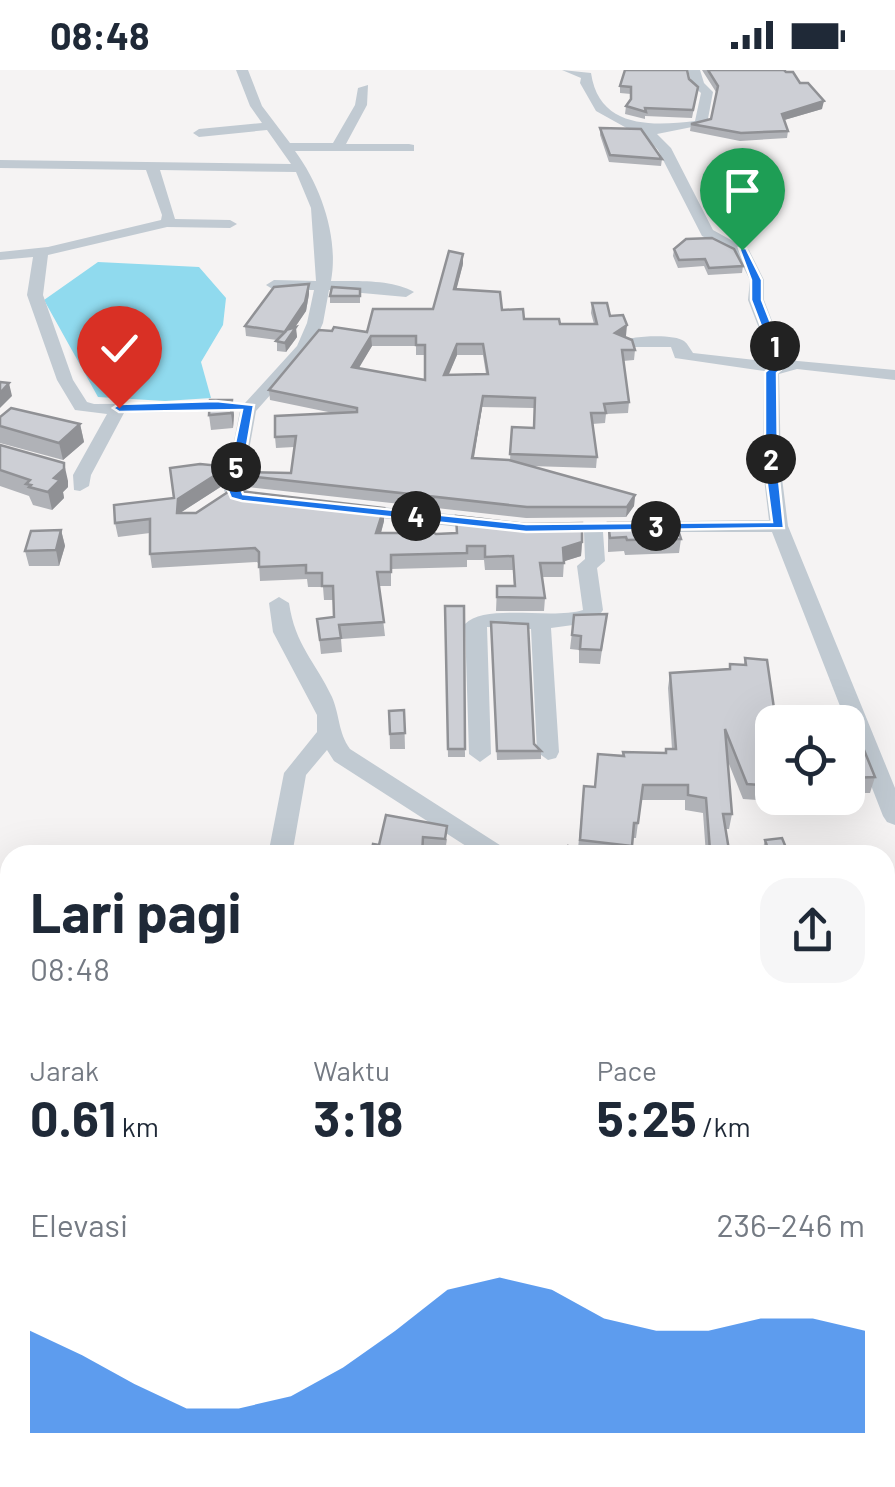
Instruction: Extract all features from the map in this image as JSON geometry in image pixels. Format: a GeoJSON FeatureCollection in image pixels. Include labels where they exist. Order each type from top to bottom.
{"type":"FeatureCollection","features":[{"type":"Feature","properties":{"kind":"street"},"geometry":{"type":"LineString","coordinates":[[212,505],[233,491],[244,421],[250,408],[304,348],[314,323],[324,270],[318,208],[301,168],[256,106],[242,70]]}},
{"type":"Feature","properties":{"kind":"street"},"geometry":{"type":"LineString","coordinates":[[568,70],[587,76],[586,83],[600,108],[636,128],[647,129],[701,124],[707,92],[698,85],[694,70]]}},
{"type":"Feature","properties":{"kind":"street"},"geometry":{"type":"LineString","coordinates":[[338,147],[361,105],[364,88]]}},
{"type":"Feature","properties":{"kind":"street"},"geometry":{"type":"LineString","coordinates":[[199,133],[270,126]]}},
{"type":"Feature","properties":{"kind":"street"},"geometry":{"type":"LineString","coordinates":[[647,129],[664,148],[707,233],[742,250],[756,280],[756,300],[778,366]]}},
{"type":"Feature","properties":{"kind":"street"},"geometry":{"type":"LineString","coordinates":[[284,147],[409,148]]}},
{"type":"Feature","properties":{"kind":"street"},"geometry":{"type":"LineString","coordinates":[[0,164],[301,168]]}},
{"type":"Feature","properties":{"kind":"street"},"geometry":{"type":"LineString","coordinates":[[151,165],[169,218],[166,223]]}},
{"type":"Feature","properties":{"kind":"street"},"geometry":{"type":"LineString","coordinates":[[0,256],[42,252],[166,223],[230,224]]}},
{"type":"Feature","properties":{"kind":"street"},"geometry":{"type":"LineString","coordinates":[[42,252],[35,295],[65,380],[81,406],[216,404],[250,408]]}},
{"type":"Feature","properties":{"kind":"street"},"geometry":{"type":"LineString","coordinates":[[274,285],[304,288],[322,284],[406,292]]}},
{"type":"Feature","properties":{"kind":"street"},"geometry":{"type":"LineString","coordinates":[[626,342],[674,342],[680,346],[680,356]]}},
{"type":"Feature","properties":{"kind":"street"},"geometry":{"type":"LineString","coordinates":[[650,354],[895,375]]}},
{"type":"Feature","properties":{"kind":"street"},"geometry":{"type":"LineString","coordinates":[[778,366],[771,372],[772,470],[779,526],[895,816]]}},
{"type":"Feature","properties":{"kind":"street"},"geometry":{"type":"LineString","coordinates":[[62,471],[81,480],[119,408]]}},
{"type":"Feature","properties":{"kind":"street"},"geometry":{"type":"LineString","coordinates":[[233,491],[242,498],[271,501]]}},
{"type":"Feature","properties":{"kind":"street"},"geometry":{"type":"LineString","coordinates":[[330,507],[506,526]]}},
{"type":"Feature","properties":{"kind":"street"},"geometry":{"type":"LineString","coordinates":[[480,754],[475,624],[485,620],[540,623],[588,617],[592,610],[586,566],[596,561],[593,526]]}},
{"type":"Feature","properties":{"kind":"street"},"geometry":{"type":"LineString","coordinates":[[526,528],[779,526]]}},
{"type":"Feature","properties":{"kind":"street"},"geometry":{"type":"LineString","coordinates":[[279,603],[283,632],[328,715],[328,734],[342,755],[482,845]]}},
{"type":"Feature","properties":{"kind":"street"},"geometry":{"type":"LineString","coordinates":[[540,623],[548,752]]}},
{"type":"Feature","properties":{"kind":"street"},"geometry":{"type":"LineString","coordinates":[[282,845],[295,773],[328,734]]}},
{"type":"Feature","properties":{"kind":"water"},"geometry":{"type":"Polygon","coordinates":[[[98,262],[199,267],[226,298],[223,325],[201,362],[211,398],[165,401],[98,397],[44,300],[98,262]]]}},
{"type":"Feature","properties":{"kind":"building"},"geometry":{"type":"Polygon","coordinates":[[[625,70],[687,70],[689,79],[698,87],[693,110],[645,108],[646,112],[626,106],[631,99],[631,87],[620,86],[625,70]]]}},
{"type":"Feature","properties":{"kind":"building"},"geometry":{"type":"Polygon","coordinates":[[[708,70],[793,72],[800,83],[808,83],[824,101],[782,114],[788,131],[741,133],[691,124],[711,119],[718,86],[708,70]]]}},
{"type":"Feature","properties":{"kind":"building"},"geometry":{"type":"Polygon","coordinates":[[[600,128],[641,129],[662,159],[610,155],[600,128]]]}},
{"type":"Feature","properties":{"kind":"building"},"geometry":{"type":"Polygon","coordinates":[[[712,238],[734,249],[743,266],[709,268],[705,259],[679,260],[674,249],[686,239],[712,238]]]}},
{"type":"Feature","properties":{"kind":"building"},"geometry":{"type":"Polygon","coordinates":[[[449,251],[463,254],[454,289],[500,292],[502,310],[523,309],[524,319],[597,324],[592,303],[607,303],[610,316],[623,315],[627,325],[615,333],[632,340],[635,350],[622,350],[629,402],[604,404],[606,413],[591,413],[597,457],[510,454],[512,427],[534,428],[535,398],[483,396],[472,458],[509,460],[635,495],[627,507],[527,507],[247,476],[248,472],[291,473],[296,436],[275,437],[275,416],[357,412],[357,408],[269,390],[319,330],[332,331],[334,327],[367,332],[373,309],[433,309],[449,251]],[[371,336],[352,367],[425,380],[425,345],[416,345],[416,336],[371,336]],[[457,344],[444,375],[488,374],[483,344],[457,344]]]}},
{"type":"Feature","properties":{"kind":"building"},"geometry":{"type":"Polygon","coordinates":[[[309,284],[305,302],[286,330],[296,327],[285,343],[276,341],[285,332],[245,326],[274,287],[309,284]]]}},
{"type":"Feature","properties":{"kind":"building"},"geometry":{"type":"Polygon","coordinates":[[[332,287],[360,289],[360,296],[330,296],[332,287]]]}},
{"type":"Feature","properties":{"kind":"building"},"geometry":{"type":"Polygon","coordinates":[[[210,400],[232,400],[231,413],[209,415],[210,400]]]}},
{"type":"Feature","properties":{"kind":"building"},"geometry":{"type":"Polygon","coordinates":[[[11,408],[80,424],[59,443],[0,426],[0,417],[11,408]]]}},
{"type":"Feature","properties":{"kind":"building"},"geometry":{"type":"Polygon","coordinates":[[[0,445],[64,463],[64,469],[54,478],[60,480],[48,492],[29,487],[26,484],[30,480],[0,470],[0,445]]]}},
{"type":"Feature","properties":{"kind":"building"},"geometry":{"type":"Polygon","coordinates":[[[221,466],[220,472],[178,499],[177,513],[196,513],[231,490],[384,508],[376,533],[403,533],[418,523],[436,534],[457,533],[456,516],[526,524],[582,523],[582,542],[563,548],[564,563],[540,563],[545,598],[497,597],[497,586],[515,586],[513,556],[485,557],[485,546],[467,546],[467,553],[391,555],[391,572],[377,572],[384,622],[339,625],[341,638],[320,640],[317,619],[334,617],[333,586],[322,586],[322,573],[306,573],[306,565],[259,567],[259,552],[255,548],[150,554],[150,519],[115,523],[114,505],[174,498],[170,468],[221,466]]]}},
{"type":"Feature","properties":{"kind":"building"},"geometry":{"type":"Polygon","coordinates":[[[608,523],[676,523],[681,539],[610,538],[608,523]]]}},
{"type":"Feature","properties":{"kind":"building"},"geometry":{"type":"Polygon","coordinates":[[[61,530],[56,550],[25,551],[31,531],[61,530]]]}},
{"type":"Feature","properties":{"kind":"building"},"geometry":{"type":"Polygon","coordinates":[[[445,606],[464,606],[465,749],[448,749],[445,606]]]}},
{"type":"Feature","properties":{"kind":"building"},"geometry":{"type":"Polygon","coordinates":[[[607,614],[601,650],[580,649],[581,636],[572,635],[574,615],[607,614]]]}},
{"type":"Feature","properties":{"kind":"building"},"geometry":{"type":"Polygon","coordinates":[[[491,622],[528,624],[534,744],[541,751],[497,751],[491,622]]]}},
{"type":"Feature","properties":{"kind":"building"},"geometry":{"type":"Polygon","coordinates":[[[745,658],[767,660],[774,705],[755,705],[755,785],[747,784],[725,729],[732,814],[723,814],[728,845],[710,845],[706,798],[688,795],[688,785],[643,785],[632,845],[580,840],[584,786],[595,787],[598,754],[624,756],[623,752],[666,753],[666,749],[676,749],[670,673],[730,669],[730,664],[746,665],[745,658]]]}},
{"type":"Feature","properties":{"kind":"building"},"geometry":{"type":"Polygon","coordinates":[[[404,710],[405,733],[390,734],[389,711],[404,710]]]}},
{"type":"Feature","properties":{"kind":"building"},"geometry":{"type":"Polygon","coordinates":[[[865,752],[875,777],[865,777],[865,752]]]}},
{"type":"Feature","properties":{"kind":"building"},"geometry":{"type":"Polygon","coordinates":[[[386,815],[447,826],[445,839],[423,837],[423,845],[379,845],[386,815]]]}},
{"type":"Feature","properties":{"kind":"building"},"geometry":{"type":"Polygon","coordinates":[[[782,838],[785,845],[767,845],[765,840],[782,838]]]}},
{"type":"Feature","properties":{"kind":"route"},"geometry":{"type":"LineString","coordinates":[[119,408],[216,404],[250,408],[244,421],[233,486],[236,496],[242,498],[526,528],[779,526],[772,470],[771,372],[782,364],[756,300],[756,280],[742,250]]}}]}
